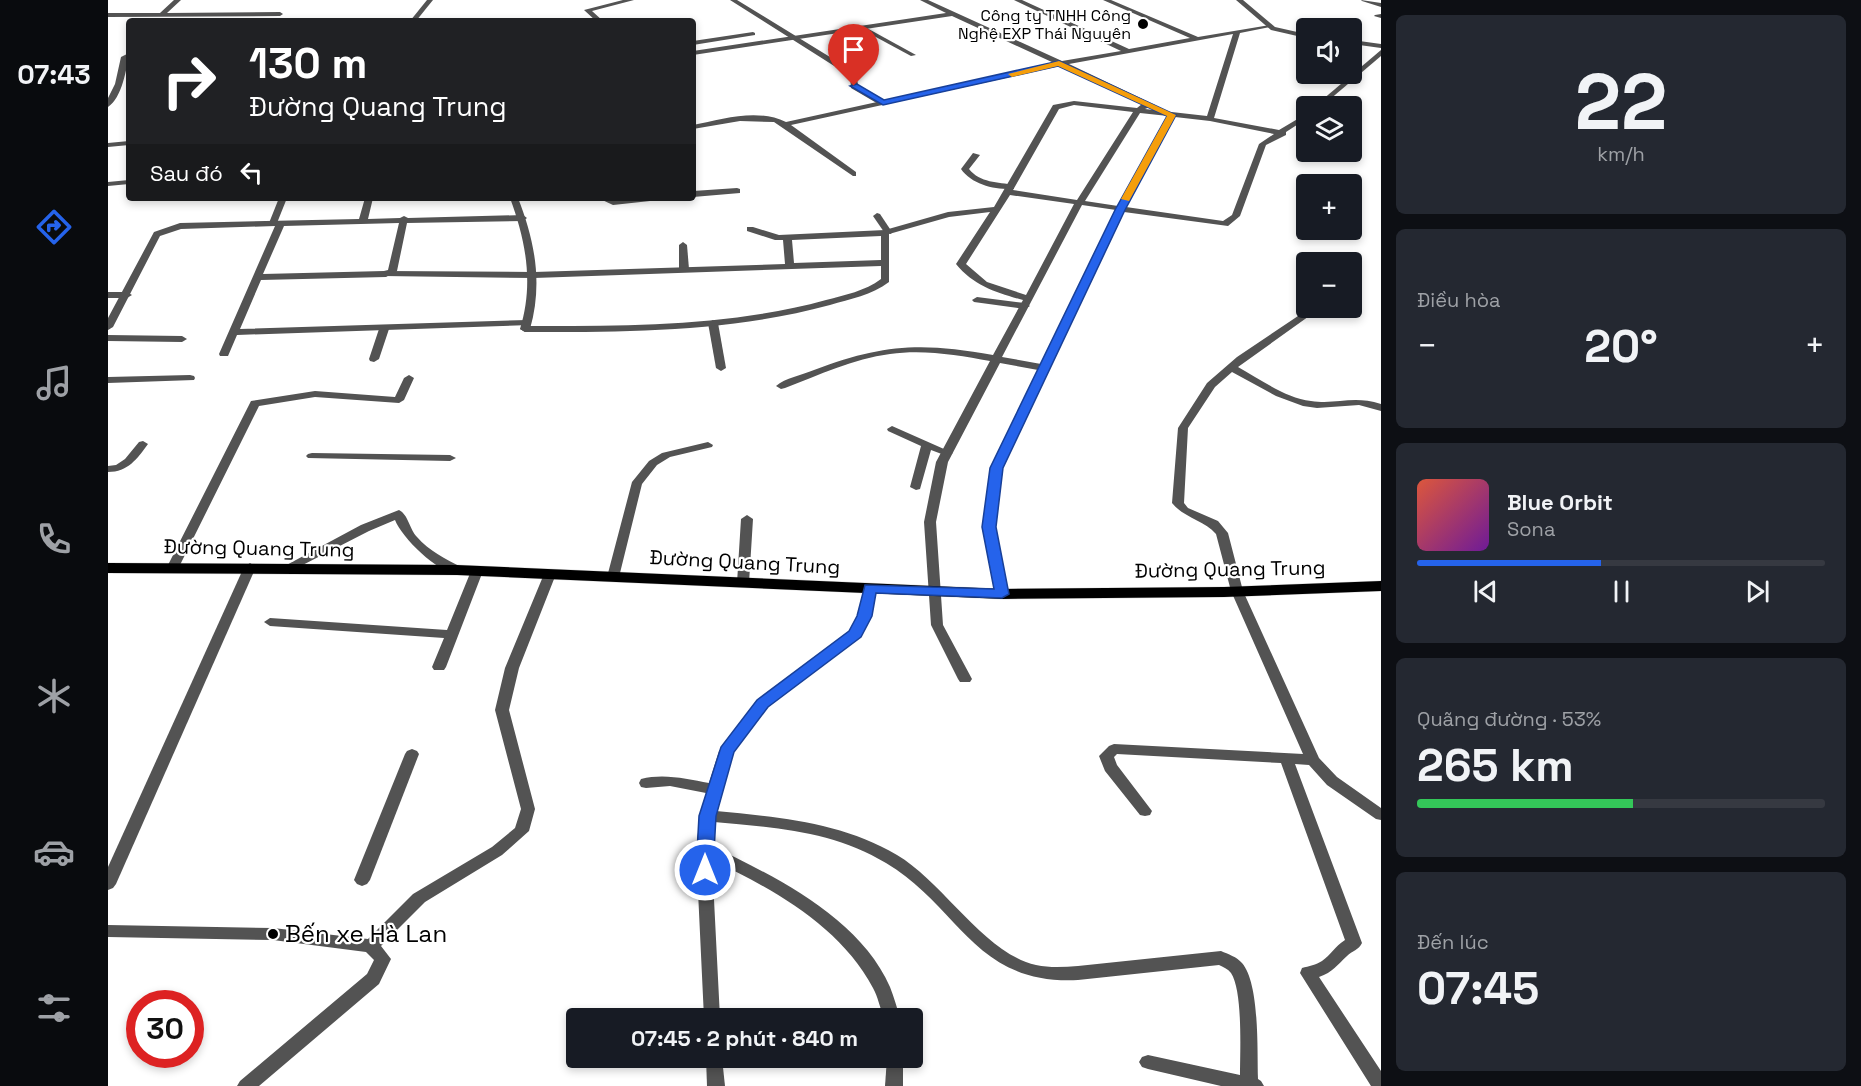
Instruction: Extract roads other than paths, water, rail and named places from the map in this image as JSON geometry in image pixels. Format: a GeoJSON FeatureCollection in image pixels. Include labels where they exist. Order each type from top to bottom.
{"type":"FeatureCollection","features":[{"type":"Feature","properties":{"kind":"main road","name":"Đường Quang Trung"},"geometry":{"type":"LineString","coordinates":[[108,568],[250,567],[457,570],[1002,594],[1237,591],[1381,586]]}},
{"type":"Feature","properties":{"kind":"street"},"geometry":{"type":"LineString","coordinates":[[161,15],[178,0]]}},
{"type":"Feature","properties":{"kind":"street"},"geometry":{"type":"LineString","coordinates":[[415,18],[430,0]]}},
{"type":"Feature","properties":{"kind":"street"},"geometry":{"type":"LineString","coordinates":[[596,18],[587,10],[589,8],[631,0]]}},
{"type":"Feature","properties":{"kind":"street"},"geometry":{"type":"LineString","coordinates":[[733,0],[853,75],[854,86],[883,103]]}},
{"type":"Feature","properties":{"kind":"street"},"geometry":{"type":"LineString","coordinates":[[923,0],[1172,115]]}},
{"type":"Feature","properties":{"kind":"street"},"geometry":{"type":"LineString","coordinates":[[1017,0],[1128,51]]}},
{"type":"Feature","properties":{"kind":"street"},"geometry":{"type":"LineString","coordinates":[[1106,0],[1195,38]]}},
{"type":"Feature","properties":{"kind":"street"},"geometry":{"type":"LineString","coordinates":[[1239,0],[1268,26],[1280,32],[1296,34]]}},
{"type":"Feature","properties":{"kind":"street"},"geometry":{"type":"LineString","coordinates":[[1364,0],[1381,5]]}},
{"type":"Feature","properties":{"kind":"street"},"geometry":{"type":"LineString","coordinates":[[108,15],[280,14]]}},
{"type":"Feature","properties":{"kind":"street"},"geometry":{"type":"LineString","coordinates":[[696,53],[951,14]]}},
{"type":"Feature","properties":{"kind":"street"},"geometry":{"type":"LineString","coordinates":[[785,124],[1059,64],[1268,26]]}},
{"type":"Feature","properties":{"kind":"street"},"geometry":{"type":"LineString","coordinates":[[863,28],[913,56]]}},
{"type":"Feature","properties":{"kind":"street"},"geometry":{"type":"LineString","coordinates":[[1210,119],[1238,31]]}},
{"type":"Feature","properties":{"kind":"street"},"geometry":{"type":"LineString","coordinates":[[696,43],[753,34]]}},
{"type":"Feature","properties":{"kind":"street"},"geometry":{"type":"LineString","coordinates":[[1362,43],[1381,46]]}},
{"type":"Feature","properties":{"kind":"street"},"geometry":{"type":"LineString","coordinates":[[696,44],[706,51]]}},
{"type":"Feature","properties":{"kind":"street"},"geometry":{"type":"LineString","coordinates":[[1330,96],[1381,52]]}},
{"type":"Feature","properties":{"kind":"street"},"geometry":{"type":"LineString","coordinates":[[108,105],[118,84],[126,56]]}},
{"type":"Feature","properties":{"kind":"street"},"geometry":{"type":"LineString","coordinates":[[1027,303],[992,290],[974,279],[961,264],[1009,189],[1056,107],[1074,103],[1210,119],[1282,133]]}},
{"type":"Feature","properties":{"kind":"street"},"geometry":{"type":"LineString","coordinates":[[965,679],[937,625],[930,522],[942,462],[1079,203],[1138,111],[1147,103]]}},
{"type":"Feature","properties":{"kind":"street"},"geometry":{"type":"LineString","coordinates":[[1002,594],[989,527],[996,468],[1120,210],[1172,115]]}},
{"type":"Feature","properties":{"kind":"street"},"geometry":{"type":"LineString","coordinates":[[696,127],[761,116],[778,118],[853,174]]}},
{"type":"Feature","properties":{"kind":"street"},"geometry":{"type":"LineString","coordinates":[[976,155],[967,164],[965,169],[968,174],[975,179],[1009,189],[1209,224],[1229,223],[1236,216],[1263,144],[1296,123]]}},
{"type":"Feature","properties":{"kind":"street"},"geometry":{"type":"LineString","coordinates":[[108,146],[126,143]]}},
{"type":"Feature","properties":{"kind":"street"},"geometry":{"type":"LineString","coordinates":[[108,184],[126,182]]}},
{"type":"Feature","properties":{"kind":"street"},"geometry":{"type":"LineString","coordinates":[[696,195],[737,191]]}},
{"type":"Feature","properties":{"kind":"street"},"geometry":{"type":"LineString","coordinates":[[224,354],[277,223],[282,201]]}},
{"type":"Feature","properties":{"kind":"street"},"geometry":{"type":"LineString","coordinates":[[363,220],[368,201]]}},
{"type":"Feature","properties":{"kind":"street"},"geometry":{"type":"LineString","coordinates":[[515,201],[523,218],[534,275],[526,326]]}},
{"type":"Feature","properties":{"kind":"street"},"geometry":{"type":"LineString","coordinates":[[750,229],[765,235],[787,238],[886,232],[948,215],[996,209]]}},
{"type":"Feature","properties":{"kind":"street"},"geometry":{"type":"LineString","coordinates":[[233,332],[526,326],[637,328],[713,323],[777,315],[870,289],[886,280],[886,232],[877,216]]}},
{"type":"Feature","properties":{"kind":"street"},"geometry":{"type":"LineString","coordinates":[[108,327],[112,313],[127,295],[157,234],[166,229],[180,226],[363,220],[523,218]]}},
{"type":"Feature","properties":{"kind":"street"},"geometry":{"type":"LineString","coordinates":[[386,274],[392,271],[404,219]]}},
{"type":"Feature","properties":{"kind":"street"},"geometry":{"type":"LineString","coordinates":[[787,238],[790,266]]}},
{"type":"Feature","properties":{"kind":"street"},"geometry":{"type":"LineString","coordinates":[[683,245],[684,269]]}},
{"type":"Feature","properties":{"kind":"street"},"geometry":{"type":"LineString","coordinates":[[256,277],[386,274],[534,275],[885,263]]}},
{"type":"Feature","properties":{"kind":"street"},"geometry":{"type":"LineString","coordinates":[[108,295],[127,295]]}},
{"type":"Feature","properties":{"kind":"street"},"geometry":{"type":"LineString","coordinates":[[978,300],[1027,303]]}},
{"type":"Feature","properties":{"kind":"street"},"geometry":{"type":"LineString","coordinates":[[1300,318],[1231,368],[1212,385],[1183,428],[1178,503],[1184,510],[1214,524],[1222,533],[1237,591],[1313,760],[1332,781],[1381,815]]}},
{"type":"Feature","properties":{"kind":"street"},"geometry":{"type":"LineString","coordinates":[[713,323],[721,368]]}},
{"type":"Feature","properties":{"kind":"street"},"geometry":{"type":"LineString","coordinates":[[374,359],[384,328]]}},
{"type":"Feature","properties":{"kind":"street"},"geometry":{"type":"LineString","coordinates":[[108,339],[182,339]]}},
{"type":"Feature","properties":{"kind":"street"},"geometry":{"type":"LineString","coordinates":[[781,386],[860,358],[891,351],[920,349],[1044,368]]}},
{"type":"Feature","properties":{"kind":"street"},"geometry":{"type":"LineString","coordinates":[[1231,368],[1305,404],[1320,405],[1353,400],[1381,408]]}},
{"type":"Feature","properties":{"kind":"street"},"geometry":{"type":"LineString","coordinates":[[108,380],[190,378]]}},
{"type":"Feature","properties":{"kind":"street"},"geometry":{"type":"LineString","coordinates":[[173,567],[255,403],[315,394],[399,400],[409,378]]}},
{"type":"Feature","properties":{"kind":"street"},"geometry":{"type":"LineString","coordinates":[[892,429],[947,453]]}},
{"type":"Feature","properties":{"kind":"street"},"geometry":{"type":"LineString","coordinates":[[108,469],[121,468],[127,464],[143,444]]}},
{"type":"Feature","properties":{"kind":"street"},"geometry":{"type":"LineString","coordinates":[[916,487],[927,444]]}},
{"type":"Feature","properties":{"kind":"street"},"geometry":{"type":"LineString","coordinates":[[613,577],[636,484],[653,463],[666,455],[708,445]]}},
{"type":"Feature","properties":{"kind":"street"},"geometry":{"type":"LineString","coordinates":[[312,456],[450,458]]}},
{"type":"Feature","properties":{"kind":"street"},"geometry":{"type":"LineString","coordinates":[[287,568],[365,528],[399,514],[407,535],[418,546],[457,570]]}},
{"type":"Feature","properties":{"kind":"street"},"geometry":{"type":"LineString","coordinates":[[743,583],[747,519]]}},
{"type":"Feature","properties":{"kind":"street"},"geometry":{"type":"LineString","coordinates":[[108,884],[250,567]]}},
{"type":"Feature","properties":{"kind":"street"},"geometry":{"type":"LineString","coordinates":[[439,667],[477,571]]}},
{"type":"Feature","properties":{"kind":"street"},"geometry":{"type":"LineString","coordinates":[[371,946],[419,898],[497,851],[522,831],[528,809],[502,710],[512,668],[550,574]]}},
{"type":"Feature","properties":{"kind":"street"},"geometry":{"type":"LineString","coordinates":[[711,1008],[704,849],[707,816],[726,751],[763,704],[855,634],[864,616],[870,588]]}},
{"type":"Feature","properties":{"kind":"street"},"geometry":{"type":"LineString","coordinates":[[270,622],[452,634]]}},
{"type":"Feature","properties":{"kind":"street"},"geometry":{"type":"LineString","coordinates":[[1145,811],[1110,767],[1106,756],[1114,749],[1313,760]]}},
{"type":"Feature","properties":{"kind":"street"},"geometry":{"type":"LineString","coordinates":[[362,880],[412,754]]}},
{"type":"Feature","properties":{"kind":"street"},"geometry":{"type":"LineString","coordinates":[[1286,758],[1354,943],[1345,947],[1326,970],[1308,973],[1381,1086]]}},
{"type":"Feature","properties":{"kind":"street"},"geometry":{"type":"LineString","coordinates":[[646,783],[670,781],[714,789]]}},
{"type":"Feature","properties":{"kind":"street"},"geometry":{"type":"LineString","coordinates":[[707,816],[803,824],[851,838],[894,860],[927,886],[1002,957],[1034,971],[1057,973],[1097,971],[1221,958],[1233,963],[1239,972],[1244,988],[1252,1085],[1148,1062]]}},
{"type":"Feature","properties":{"kind":"street"},"geometry":{"type":"LineString","coordinates":[[704,849],[752,871],[796,898],[833,928],[870,966],[888,999],[890,1008]]}},
{"type":"Feature","properties":{"kind":"street"},"geometry":{"type":"LineString","coordinates":[[108,931],[273,934],[371,946],[377,950],[383,959],[373,979],[246,1086]]}},
{"type":"Feature","properties":{"kind":"street"},"geometry":{"type":"LineString","coordinates":[[716,1068],[720,1086]]}},
{"type":"Feature","properties":{"kind":"street"},"geometry":{"type":"LineString","coordinates":[[894,1086],[895,1068]]}},
{"type":"Feature","properties":{"kind":"place","name":"Công ty TNHH Công Nghệ EXP Thái Nguyên"},"geometry":{"type":"Point","coordinates":[1143,24]}},
{"type":"Feature","properties":{"kind":"place","name":"Bến xe Hà Lan"},"geometry":{"type":"Point","coordinates":[273,934]}}]}
